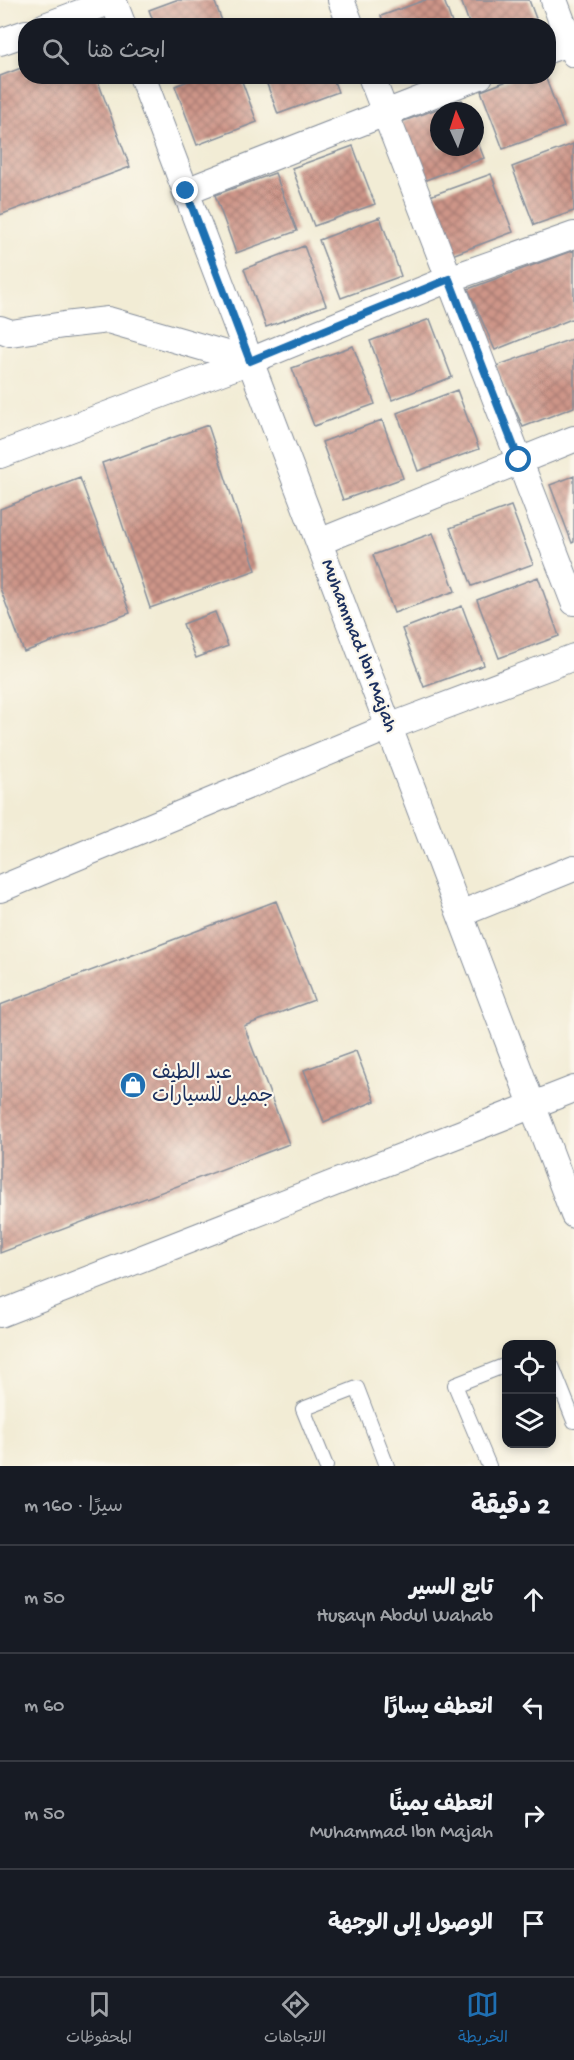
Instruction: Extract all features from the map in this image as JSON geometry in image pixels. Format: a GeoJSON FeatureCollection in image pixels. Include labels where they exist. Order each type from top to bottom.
{"type":"FeatureCollection","features":[{"type":"Feature","properties":{"kind":"street"},"geometry":{"type":"LineString","coordinates":[[66,18],[114,0],[120,18]]}},
{"type":"Feature","properties":{"kind":"street"},"geometry":{"type":"LineString","coordinates":[[341,0],[348,18]]}},
{"type":"Feature","properties":{"kind":"street"},"geometry":{"type":"LineString","coordinates":[[554,0],[564,48]]}},
{"type":"Feature","properties":{"kind":"street"},"geometry":{"type":"LineString","coordinates":[[0,42],[18,36]]}},
{"type":"Feature","properties":{"kind":"street","name":"Muhammad Ibn Majah"},"geometry":{"type":"LineString","coordinates":[[145,84],[574,1215]]}},
{"type":"Feature","properties":{"kind":"street"},"geometry":{"type":"LineString","coordinates":[[374,84],[574,602]]}},
{"type":"Feature","properties":{"kind":"street"},"geometry":{"type":"LineString","coordinates":[[186,191],[459,84]]}},
{"type":"Feature","properties":{"kind":"street"},"geometry":{"type":"LineString","coordinates":[[0,455],[250,361],[449,279],[574,235]]}},
{"type":"Feature","properties":{"kind":"street"},"geometry":{"type":"LineString","coordinates":[[0,328],[11,333],[108,320],[250,361]]}},
{"type":"Feature","properties":{"kind":"street"},"geometry":{"type":"LineString","coordinates":[[319,542],[574,439]]}},
{"type":"Feature","properties":{"kind":"street"},"geometry":{"type":"LineString","coordinates":[[0,889],[389,727],[574,657]]}},
{"type":"Feature","properties":{"kind":"street"},"geometry":{"type":"LineString","coordinates":[[460,914],[574,868]]}},
{"type":"Feature","properties":{"kind":"street"},"geometry":{"type":"LineString","coordinates":[[0,1314],[574,1089]]}},
{"type":"Feature","properties":{"kind":"lane"},"geometry":{"type":"LineString","coordinates":[[489,1466],[455,1385],[502,1367]]}},
{"type":"Feature","properties":{"kind":"lane"},"geometry":{"type":"LineString","coordinates":[[556,1376],[574,1421]]}},
{"type":"Feature","properties":{"kind":"lane"},"geometry":{"type":"LineString","coordinates":[[326,1466],[303,1409],[357,1388],[387,1466]]}},
{"type":"Feature","properties":{"kind":"building"},"geometry":{"type":"Polygon","coordinates":[[[176,0],[214,0],[221,18],[152,18],[149,10],[176,0]]]}},
{"type":"Feature","properties":{"kind":"building"},"geometry":{"type":"Polygon","coordinates":[[[425,0],[444,0],[450,18],[382,18],[381,16],[425,0]]]}},
{"type":"Feature","properties":{"kind":"building"},"geometry":{"type":"Polygon","coordinates":[[[461,0],[529,0],[536,18],[467,18],[461,0]]]}},
{"type":"Feature","properties":{"kind":"building"},"geometry":{"type":"Polygon","coordinates":[[[18,69],[18,84],[99,84],[130,167],[0,215],[0,76],[18,69]]]}},
{"type":"Feature","properties":{"kind":"building"},"geometry":{"type":"Polygon","coordinates":[[[180,84],[243,84],[257,122],[197,145],[175,86],[180,84]]]}},
{"type":"Feature","properties":{"kind":"building"},"geometry":{"type":"Polygon","coordinates":[[[267,84],[335,84],[338,92],[278,114],[267,84]]]}},
{"type":"Feature","properties":{"kind":"building"},"geometry":{"type":"Polygon","coordinates":[[[499,84],[548,84],[564,127],[503,149],[481,91],[499,84]]]}},
{"type":"Feature","properties":{"kind":"building"},"geometry":{"type":"Polygon","coordinates":[[[430,112],[430,156],[483,156],[484,158],[423,181],[401,122],[430,112]]]}},
{"type":"Feature","properties":{"kind":"building"},"geometry":{"type":"Polygon","coordinates":[[[573,144],[574,211],[534,225],[512,167],[573,144]]]}},
{"type":"Feature","properties":{"kind":"building"},"geometry":{"type":"Polygon","coordinates":[[[353,146],[375,204],[314,226],[292,168],[353,146]]]}},
{"type":"Feature","properties":{"kind":"building"},"geometry":{"type":"Polygon","coordinates":[[[275,173],[297,231],[236,253],[215,195],[275,173]]]}},
{"type":"Feature","properties":{"kind":"building"},"geometry":{"type":"Polygon","coordinates":[[[491,174],[513,232],[452,255],[430,196],[491,174]]]}},
{"type":"Feature","properties":{"kind":"building"},"geometry":{"type":"Polygon","coordinates":[[[380,217],[401,276],[341,298],[319,240],[380,217]]]}},
{"type":"Feature","properties":{"kind":"building"},"geometry":{"type":"Polygon","coordinates":[[[304,246],[326,305],[266,327],[244,269],[304,246]]]}},
{"type":"Feature","properties":{"kind":"building"},"geometry":{"type":"Polygon","coordinates":[[[574,250],[574,318],[495,350],[468,289],[574,250]]]}},
{"type":"Feature","properties":{"kind":"building"},"geometry":{"type":"Polygon","coordinates":[[[430,319],[452,377],[392,400],[370,341],[430,319]]]}},
{"type":"Feature","properties":{"kind":"building"},"geometry":{"type":"Polygon","coordinates":[[[574,338],[574,407],[523,427],[496,366],[574,338]]]}},
{"type":"Feature","properties":{"kind":"building"},"geometry":{"type":"Polygon","coordinates":[[[353,346],[375,404],[314,426],[292,368],[353,346]]]}},
{"type":"Feature","properties":{"kind":"building"},"geometry":{"type":"Polygon","coordinates":[[[457,390],[479,449],[418,471],[397,413],[457,390]]]}},
{"type":"Feature","properties":{"kind":"building"},"geometry":{"type":"Polygon","coordinates":[[[382,420],[403,478],[343,500],[322,442],[382,420]]]}},
{"type":"Feature","properties":{"kind":"building"},"geometry":{"type":"Polygon","coordinates":[[[208,425],[256,570],[150,608],[102,463],[208,425]]]}},
{"type":"Feature","properties":{"kind":"building"},"geometry":{"type":"Polygon","coordinates":[[[574,476],[574,542],[572,543],[550,485],[574,476]]]}},
{"type":"Feature","properties":{"kind":"building"},"geometry":{"type":"Polygon","coordinates":[[[80,478],[130,613],[24,652],[0,588],[0,509],[80,478]]]}},
{"type":"Feature","properties":{"kind":"building"},"geometry":{"type":"Polygon","coordinates":[[[511,506],[533,564],[472,586],[450,528],[511,506]]]}},
{"type":"Feature","properties":{"kind":"building"},"geometry":{"type":"Polygon","coordinates":[[[433,533],[455,591],[394,613],[373,555],[433,533]]]}},
{"type":"Feature","properties":{"kind":"building"},"geometry":{"type":"Polygon","coordinates":[[[538,577],[559,636],[499,658],[477,600],[538,577]]]}},
{"type":"Feature","properties":{"kind":"building"},"geometry":{"type":"Polygon","coordinates":[[[462,606],[484,665],[424,687],[402,629],[462,606]]]}},
{"type":"Feature","properties":{"kind":"building"},"geometry":{"type":"Polygon","coordinates":[[[215,612],[228,646],[196,658],[183,624],[215,612]]]}},
{"type":"Feature","properties":{"kind":"building","name":"عبد الطيف جميل للسيارات"},"geometry":{"type":"Polygon","coordinates":[[[276,901],[314,1000],[244,1026],[289,1144],[0,1253],[0,1005],[276,901]]]}},
{"type":"Feature","properties":{"kind":"building"},"geometry":{"type":"Polygon","coordinates":[[[356,1051],[375,1101],[324,1122],[304,1070],[356,1051]]]}},
{"type":"Feature","properties":{"kind":"place","name":"عبد الطيف جميل للسيارات"},"geometry":{"type":"Point","coordinates":[133,1085]}},
{"type":"Feature","properties":{"kind":"route"},"geometry":{"type":"LineString","coordinates":[[186,191],[250,361],[449,279],[519,460]]}}]}
